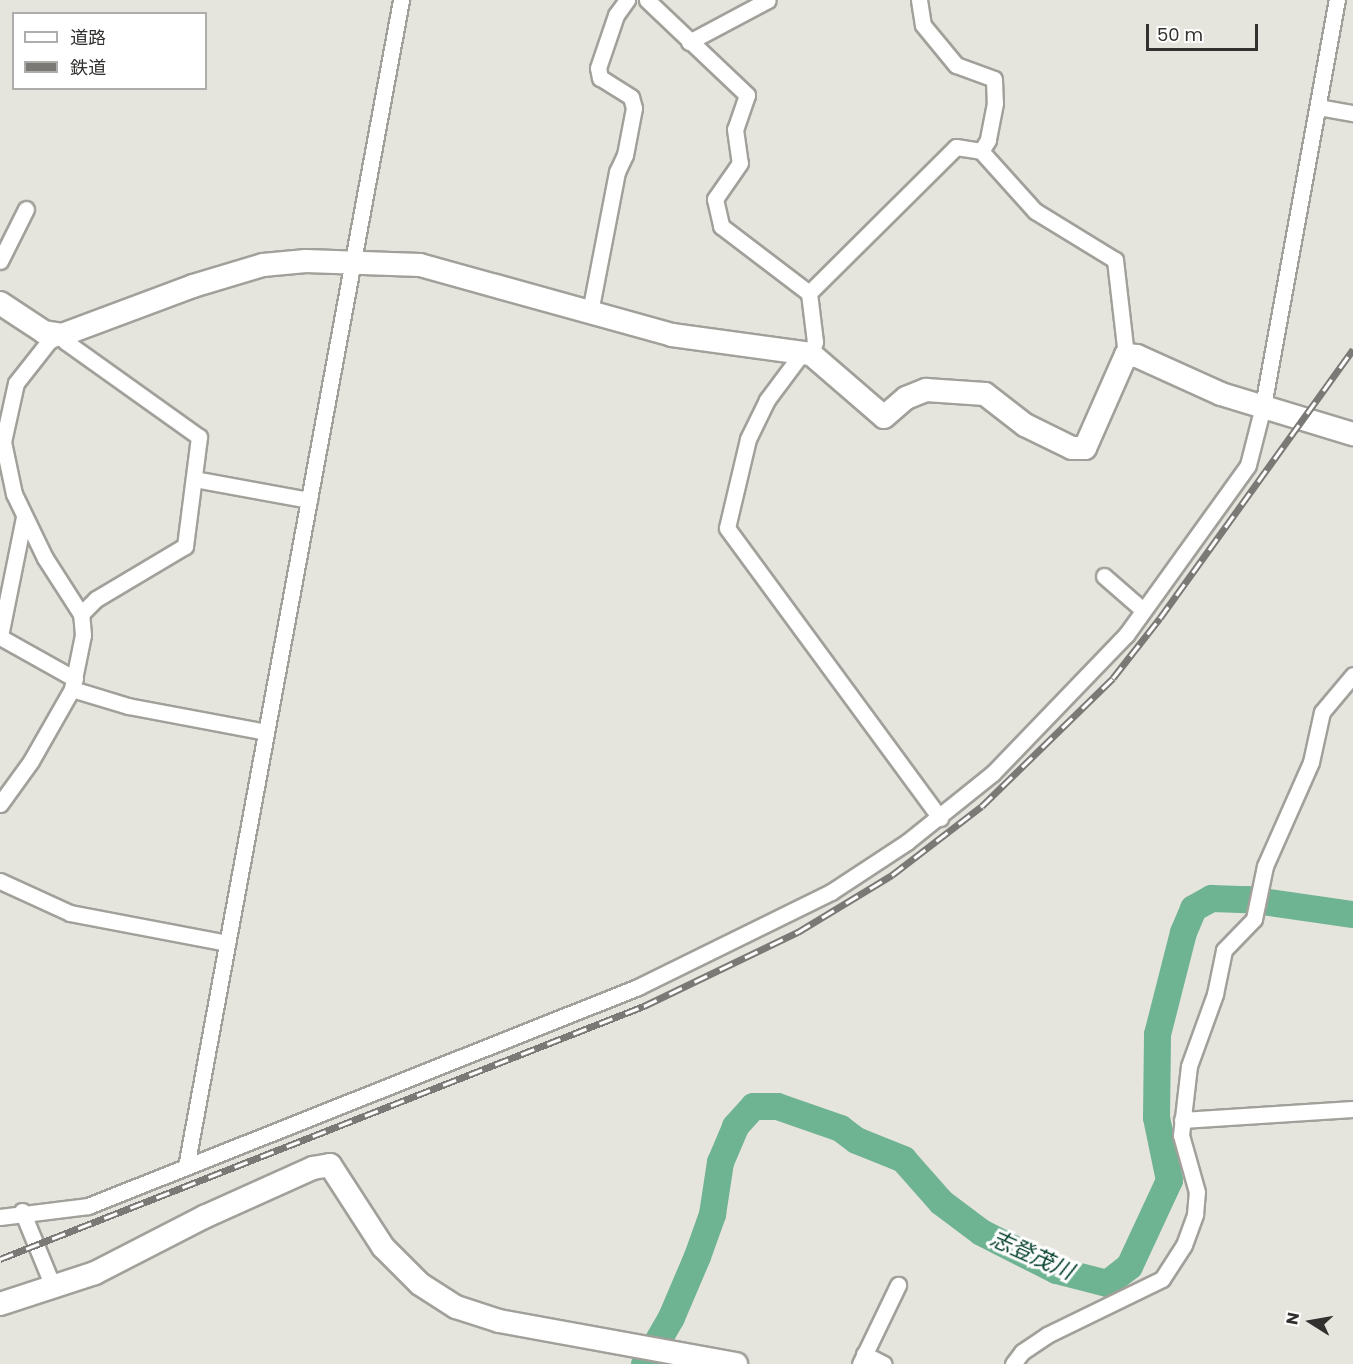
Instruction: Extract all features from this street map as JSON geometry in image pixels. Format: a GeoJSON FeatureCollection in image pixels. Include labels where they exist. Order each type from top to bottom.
{"type":"FeatureCollection","features":[{"type":"Feature","properties":{"kind":"main road"},"geometry":{"type":"LineString","coordinates":[[0,303],[44,332],[62,335],[254,267],[306,261],[420,265],[672,335],[807,353],[884,417],[906,398],[926,390],[985,394],[1025,425],[1080,450],[1089,446],[1126,355],[1137,356],[1221,394],[1353,434]]}},
{"type":"Feature","properties":{"kind":"main road"},"geometry":{"type":"LineString","coordinates":[[0,1304],[54,1289],[95,1274],[204,1216],[313,1168],[330,1166],[383,1247],[435,1296],[471,1313],[499,1322],[736,1364]]}},
{"type":"Feature","properties":{"kind":"street"},"geometry":{"type":"LineString","coordinates":[[186,1167],[401,0]]}},
{"type":"Feature","properties":{"kind":"street"},"geometry":{"type":"LineString","coordinates":[[590,312],[617,172],[626,155],[634,108],[627,95],[600,78],[598,68],[616,15],[627,0]]}},
{"type":"Feature","properties":{"kind":"street"},"geometry":{"type":"LineString","coordinates":[[647,0],[747,95],[735,129],[740,163],[715,199],[721,226],[809,293],[815,342],[767,400],[748,440],[727,528],[940,818]]}},
{"type":"Feature","properties":{"kind":"street"},"geometry":{"type":"LineString","coordinates":[[689,42],[768,0]]}},
{"type":"Feature","properties":{"kind":"street"},"geometry":{"type":"LineString","coordinates":[[920,0],[922,25],[956,65],[993,79],[994,103],[988,140],[981,151]]}},
{"type":"Feature","properties":{"kind":"street"},"geometry":{"type":"LineString","coordinates":[[0,1217],[22,1211],[88,1206],[638,987],[831,892],[940,818],[1040,728],[1118,645],[1248,465],[1263,406],[1337,0]]}},
{"type":"Feature","properties":{"kind":"street"},"geometry":{"type":"LineString","coordinates":[[1318,107],[1353,113]]}},
{"type":"Feature","properties":{"kind":"street"},"geometry":{"type":"LineString","coordinates":[[809,293],[956,147],[981,151],[1035,211],[1115,260],[1126,355]]}},
{"type":"Feature","properties":{"kind":"street"},"geometry":{"type":"LineString","coordinates":[[0,261],[26,209]]}},
{"type":"Feature","properties":{"kind":"street"},"geometry":{"type":"LineString","coordinates":[[0,804],[31,761],[74,684],[83,635],[81,614],[24,517],[14,494],[3,442],[16,383],[49,341],[62,335],[66,342],[199,437],[185,546],[96,599],[81,614]]}},
{"type":"Feature","properties":{"kind":"street"},"geometry":{"type":"LineString","coordinates":[[0,388],[16,383]]}},
{"type":"Feature","properties":{"kind":"street"},"geometry":{"type":"LineString","coordinates":[[194,479],[309,500]]}},
{"type":"Feature","properties":{"kind":"street"},"geometry":{"type":"LineString","coordinates":[[24,517],[0,637],[74,684],[128,706],[266,732]]}},
{"type":"Feature","properties":{"kind":"street"},"geometry":{"type":"LineString","coordinates":[[1104,576],[1143,610]]}},
{"type":"Feature","properties":{"kind":"street"},"geometry":{"type":"LineString","coordinates":[[1013,1364],[1031,1344],[1142,1289],[1169,1271],[1184,1245],[1197,1204],[1196,1183],[1182,1143],[1182,1120],[1189,1066],[1215,994],[1222,956],[1254,919],[1260,887],[1271,850],[1311,762],[1322,711],[1350,683]]}},
{"type":"Feature","properties":{"kind":"street"},"geometry":{"type":"LineString","coordinates":[[0,881],[70,913],[227,943]]}},
{"type":"Feature","properties":{"kind":"street"},"geometry":{"type":"LineString","coordinates":[[1182,1120],[1353,1109]]}},
{"type":"Feature","properties":{"kind":"street"},"geometry":{"type":"LineString","coordinates":[[22,1211],[54,1289]]}},
{"type":"Feature","properties":{"kind":"street"},"geometry":{"type":"LineString","coordinates":[[884,1364],[862,1359],[898,1285]]}},
{"type":"Feature","properties":{"kind":"waterway","name":"志登茂川"},"geometry":{"type":"LineString","coordinates":[[644,1364],[671,1317],[697,1256],[712,1214],[720,1162],[735,1126],[753,1106],[777,1106],[840,1128],[856,1140],[903,1159],[941,1202],[981,1232],[1056,1270],[1107,1283],[1129,1266],[1169,1180],[1156,1117],[1157,1034],[1183,932],[1193,908],[1211,898],[1247,899],[1353,914]]}},
{"type":"Feature","properties":{"kind":"railway"},"geometry":{"type":"LineString","coordinates":[[0,1259],[644,1006],[798,932],[892,875],[982,806],[1113,678],[1160,618],[1353,349]]}}]}
